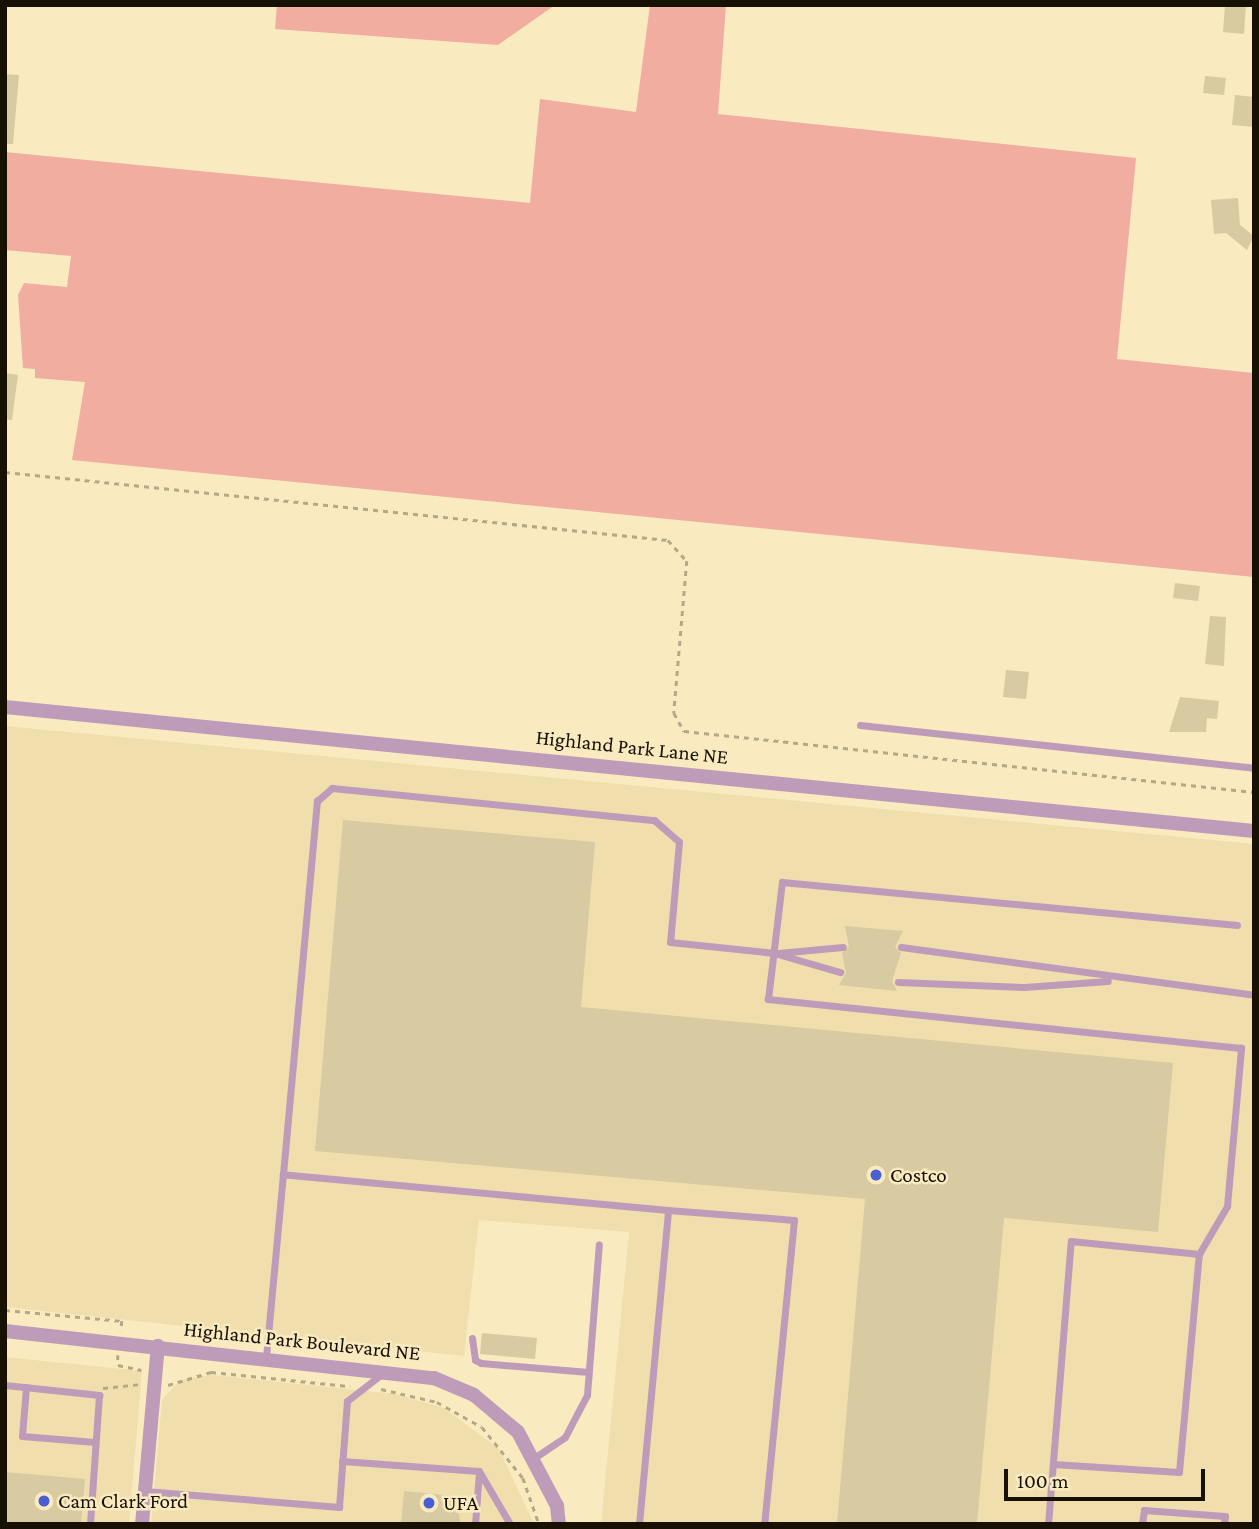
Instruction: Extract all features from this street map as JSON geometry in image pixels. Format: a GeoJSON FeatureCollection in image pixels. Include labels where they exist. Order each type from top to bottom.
{"type":"FeatureCollection","features":[{"type":"Feature","properties":{"kind":"street","name":"Highland Park Lane NE"},"geometry":{"type":"LineString","coordinates":[[5,707],[1254,831]]}},
{"type":"Feature","properties":{"kind":"street","name":"Highland Park Boulevard NE"},"geometry":{"type":"LineString","coordinates":[[5,1331],[388,1369],[434,1378],[474,1395],[518,1432],[534,1458],[559,1524]]}},
{"type":"Feature","properties":{"kind":"street"},"geometry":{"type":"LineString","coordinates":[[142,1524],[158,1346]]}},
{"type":"Feature","properties":{"kind":"lane"},"geometry":{"type":"LineString","coordinates":[[860,725],[1254,768]]}},
{"type":"Feature","properties":{"kind":"lane"},"geometry":{"type":"LineString","coordinates":[[266,1357],[315,809],[332,788],[654,820],[679,842],[670,942],[774,953],[840,972]]}},
{"type":"Feature","properties":{"kind":"lane"},"geometry":{"type":"LineString","coordinates":[[1053,1464],[1179,1472],[1199,1254],[1227,1206],[1241,1048],[768,999],[782,883],[1237,925]]}},
{"type":"Feature","properties":{"kind":"lane"},"geometry":{"type":"LineString","coordinates":[[774,953],[843,947]]}},
{"type":"Feature","properties":{"kind":"lane"},"geometry":{"type":"LineString","coordinates":[[901,947],[1038,962],[1116,980],[1254,995]]}},
{"type":"Feature","properties":{"kind":"lane"},"geometry":{"type":"LineString","coordinates":[[898,982],[1024,987],[1116,980]]}},
{"type":"Feature","properties":{"kind":"lane"},"geometry":{"type":"LineString","coordinates":[[283,1174],[794,1220],[764,1524]]}},
{"type":"Feature","properties":{"kind":"lane"},"geometry":{"type":"LineString","coordinates":[[639,1524],[668,1210]]}},
{"type":"Feature","properties":{"kind":"lane"},"geometry":{"type":"LineString","coordinates":[[1048,1524],[1071,1241],[1199,1254]]}},
{"type":"Feature","properties":{"kind":"lane"},"geometry":{"type":"LineString","coordinates":[[534,1458],[565,1437],[580,1416],[589,1372],[599,1244]]}},
{"type":"Feature","properties":{"kind":"lane"},"geometry":{"type":"LineString","coordinates":[[472,1338],[475,1360],[481,1363],[589,1372]]}},
{"type":"Feature","properties":{"kind":"lane"},"geometry":{"type":"LineString","coordinates":[[145,1491],[339,1507],[347,1401],[388,1369]]}},
{"type":"Feature","properties":{"kind":"lane"},"geometry":{"type":"LineString","coordinates":[[5,1385],[99,1395],[90,1524]]}},
{"type":"Feature","properties":{"kind":"lane"},"geometry":{"type":"LineString","coordinates":[[26,1387],[22,1436],[95,1443]]}},
{"type":"Feature","properties":{"kind":"lane"},"geometry":{"type":"LineString","coordinates":[[342,1461],[479,1471]]}},
{"type":"Feature","properties":{"kind":"lane"},"geometry":{"type":"LineString","coordinates":[[475,1524],[479,1471]]}},
{"type":"Feature","properties":{"kind":"lane"},"geometry":{"type":"LineString","coordinates":[[479,1471],[510,1524]]}},
{"type":"Feature","properties":{"kind":"lane"},"geometry":{"type":"LineString","coordinates":[[1142,1524],[1144,1510],[1225,1516],[1224,1524]]}},
{"type":"Feature","properties":{"kind":"path"},"geometry":{"type":"LineString","coordinates":[[5,472],[668,540],[687,561],[674,713],[684,731],[1254,792]]}},
{"type":"Feature","properties":{"kind":"path"},"geometry":{"type":"LineString","coordinates":[[5,1310],[122,1321],[121,1328]]}},
{"type":"Feature","properties":{"kind":"path"},"geometry":{"type":"LineString","coordinates":[[99,1395],[109,1384],[141,1384],[140,1367],[118,1364],[119,1350]]}},
{"type":"Feature","properties":{"kind":"path"},"geometry":{"type":"LineString","coordinates":[[171,1385],[211,1372],[355,1387]]}},
{"type":"Feature","properties":{"kind":"path"},"geometry":{"type":"LineString","coordinates":[[370,1388],[426,1398],[482,1427],[523,1478],[539,1524]]}},
{"type":"Feature","properties":{"kind":"shaded area"},"geometry":{"type":"Polygon","coordinates":[[[277,5],[555,5],[498,45],[275,29],[277,5]]]}},
{"type":"Feature","properties":{"kind":"shaded area"},"geometry":{"type":"Polygon","coordinates":[[[650,5],[726,5],[718,114],[1136,158],[1117,359],[1254,373],[1254,577],[72,460],[85,382],[35,378],[35,369],[23,368],[18,295],[24,283],[67,287],[71,256],[5,250],[5,152],[530,203],[540,99],[636,112],[650,5]]]}},
{"type":"Feature","properties":{"kind":"shaded area"},"geometry":{"type":"Polygon","coordinates":[[[5,726],[1254,844],[1253,1524],[601,1524],[629,1232],[479,1220],[464,1356],[5,1307],[5,726]]]}},
{"type":"Feature","properties":{"kind":"shaded area"},"geometry":{"type":"Polygon","coordinates":[[[5,1357],[142,1371],[129,1524],[5,1524],[5,1357]]]}},
{"type":"Feature","properties":{"kind":"shaded area","name":"UFA"},"geometry":{"type":"Polygon","coordinates":[[[211,1375],[396,1394],[444,1408],[499,1449],[534,1524],[151,1524],[162,1400],[180,1380],[211,1375]]]}},
{"type":"Feature","properties":{"kind":"building"},"geometry":{"type":"Polygon","coordinates":[[[1225,5],[1246,5],[1244,34],[1223,32],[1225,5]]]}},
{"type":"Feature","properties":{"kind":"building"},"geometry":{"type":"Polygon","coordinates":[[[5,74],[19,75],[13,144],[5,144],[5,74]]]}},
{"type":"Feature","properties":{"kind":"building"},"geometry":{"type":"Polygon","coordinates":[[[1205,76],[1226,78],[1224,95],[1203,93],[1205,76]]]}},
{"type":"Feature","properties":{"kind":"building"},"geometry":{"type":"Polygon","coordinates":[[[1235,95],[1254,97],[1254,127],[1232,125],[1235,95]]]}},
{"type":"Feature","properties":{"kind":"building"},"geometry":{"type":"Polygon","coordinates":[[[1238,198],[1240,225],[1254,236],[1247,250],[1226,233],[1214,234],[1211,200],[1238,198]]]}},
{"type":"Feature","properties":{"kind":"building"},"geometry":{"type":"Polygon","coordinates":[[[5,373],[18,375],[12,420],[5,419],[5,373]]]}},
{"type":"Feature","properties":{"kind":"building"},"geometry":{"type":"Polygon","coordinates":[[[1175,583],[1200,586],[1198,601],[1173,598],[1175,583]]]}},
{"type":"Feature","properties":{"kind":"building"},"geometry":{"type":"Polygon","coordinates":[[[1210,616],[1226,617],[1224,666],[1205,664],[1210,616]]]}},
{"type":"Feature","properties":{"kind":"building"},"geometry":{"type":"Polygon","coordinates":[[[1006,670],[1029,672],[1026,699],[1003,697],[1006,670]]]}},
{"type":"Feature","properties":{"kind":"building"},"geometry":{"type":"Polygon","coordinates":[[[1180,697],[1219,701],[1217,719],[1207,718],[1206,732],[1169,732],[1180,697]]]}},
{"type":"Feature","properties":{"kind":"building","name":"Costco"},"geometry":{"type":"Polygon","coordinates":[[[343,820],[595,842],[581,1007],[1173,1063],[1158,1232],[1004,1218],[977,1524],[837,1524],[865,1199],[315,1151],[343,820]]]}},
{"type":"Feature","properties":{"kind":"building"},"geometry":{"type":"Polygon","coordinates":[[[845,926],[903,931],[895,947],[901,953],[892,981],[897,991],[839,985],[846,973],[842,953],[849,947],[845,926]]]}},
{"type":"Feature","properties":{"kind":"building"},"geometry":{"type":"Polygon","coordinates":[[[482,1333],[537,1338],[535,1359],[480,1354],[482,1333]]]}},
{"type":"Feature","properties":{"kind":"building","name":"Cam Clark Ford"},"geometry":{"type":"Polygon","coordinates":[[[5,1472],[85,1479],[81,1524],[5,1524],[5,1472]]]}},
{"type":"Feature","properties":{"kind":"building","name":"UFA"},"geometry":{"type":"Polygon","coordinates":[[[404,1491],[455,1496],[461,1524],[401,1524],[404,1491]]]}},
{"type":"Feature","properties":{"kind":"place","name":"Costco"},"geometry":{"type":"Point","coordinates":[876,1175]}},
{"type":"Feature","properties":{"kind":"place","name":"Cam Clark Ford"},"geometry":{"type":"Point","coordinates":[44,1501]}},
{"type":"Feature","properties":{"kind":"place","name":"UFA"},"geometry":{"type":"Point","coordinates":[429,1503]}}]}
